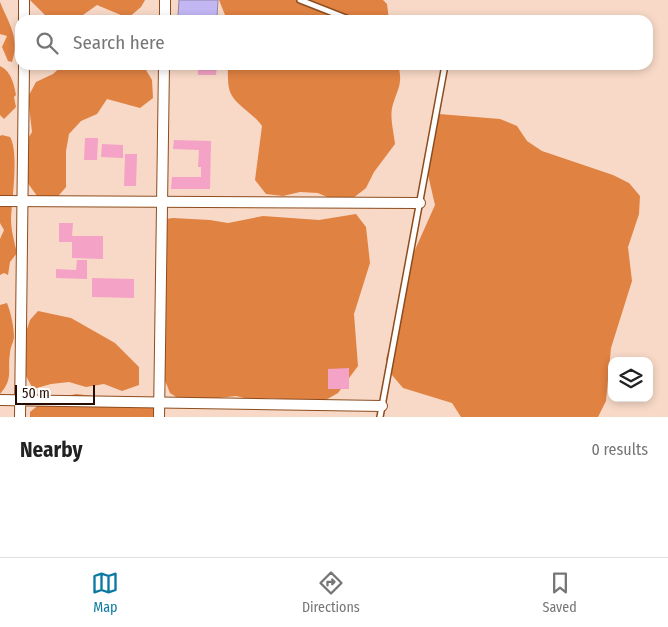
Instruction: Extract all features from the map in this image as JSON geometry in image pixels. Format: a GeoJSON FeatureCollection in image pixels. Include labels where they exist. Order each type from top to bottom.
{"type":"FeatureCollection","features":[{"type":"Feature","properties":{"kind":"street"},"geometry":{"type":"LineString","coordinates":[[24,0],[24,15]]}},
{"type":"Feature","properties":{"kind":"street"},"geometry":{"type":"LineString","coordinates":[[165,0],[165,15]]}},
{"type":"Feature","properties":{"kind":"street"},"geometry":{"type":"LineString","coordinates":[[20,417],[24,70]]}},
{"type":"Feature","properties":{"kind":"street"},"geometry":{"type":"LineString","coordinates":[[159,417],[164,70]]}},
{"type":"Feature","properties":{"kind":"street"},"geometry":{"type":"LineString","coordinates":[[0,200],[420,203]]}},
{"type":"Feature","properties":{"kind":"street"},"geometry":{"type":"LineString","coordinates":[[0,400],[382,406]]}},
{"type":"Feature","properties":{"kind":"lane"},"geometry":{"type":"LineString","coordinates":[[300,0],[338,15]]}},
{"type":"Feature","properties":{"kind":"lane"},"geometry":{"type":"LineString","coordinates":[[380,417],[443,70]]}},
{"type":"Feature","properties":{"kind":"shaded area"},"geometry":{"type":"Polygon","coordinates":[[[30,0],[145,0],[141,7],[132,15],[121,15],[97,5],[83,15],[45,15],[30,0]]]}},
{"type":"Feature","properties":{"kind":"shaded area"},"geometry":{"type":"Polygon","coordinates":[[[179,0],[218,0],[217,15],[178,15],[179,0]]]}},
{"type":"Feature","properties":{"kind":"shaded area"},"geometry":{"type":"Polygon","coordinates":[[[219,0],[383,0],[387,4],[388,15],[225,15],[219,0]]]}},
{"type":"Feature","properties":{"kind":"shaded area"},"geometry":{"type":"Polygon","coordinates":[[[0,2],[14,38],[15,46],[12,62],[8,61],[2,47],[7,36],[0,34],[0,2]]]}},
{"type":"Feature","properties":{"kind":"shaded area"},"geometry":{"type":"Polygon","coordinates":[[[0,66],[9,74],[16,95],[14,97],[16,107],[4,119],[0,115],[0,66]]]}},
{"type":"Feature","properties":{"kind":"shaded area"},"geometry":{"type":"Polygon","coordinates":[[[57,70],[146,70],[152,80],[153,98],[140,108],[107,99],[97,114],[81,121],[69,134],[66,151],[66,187],[54,201],[37,196],[27,182],[23,147],[32,132],[28,97],[36,82],[57,70]]]}},
{"type":"Feature","properties":{"kind":"shaded area"},"geometry":{"type":"Polygon","coordinates":[[[228,70],[399,70],[400,83],[392,108],[395,144],[374,172],[366,188],[352,199],[334,200],[318,193],[300,192],[283,196],[266,194],[255,180],[262,126],[237,102],[231,94],[228,83],[228,70]]]}},
{"type":"Feature","properties":{"kind":"shaded area"},"geometry":{"type":"Polygon","coordinates":[[[439,114],[500,119],[517,126],[527,141],[542,151],[613,175],[629,183],[640,196],[639,214],[628,247],[632,281],[611,348],[610,357],[608,357],[606,401],[598,417],[461,417],[452,403],[403,388],[392,375],[386,359],[402,306],[406,270],[435,205],[426,166],[426,148],[439,114]]]}},
{"type":"Feature","properties":{"kind":"shaded area"},"geometry":{"type":"Polygon","coordinates":[[[0,136],[10,137],[14,153],[11,218],[17,253],[10,262],[8,275],[4,273],[0,275],[0,239],[4,230],[0,223],[0,136]]]}},
{"type":"Feature","properties":{"kind":"shaded area"},"geometry":{"type":"Polygon","coordinates":[[[356,214],[366,227],[370,263],[354,314],[358,366],[338,393],[322,402],[270,398],[253,400],[236,396],[184,402],[170,393],[164,378],[159,220],[173,218],[228,223],[263,216],[319,220],[356,214]]]}},
{"type":"Feature","properties":{"kind":"shaded area"},"geometry":{"type":"Polygon","coordinates":[[[7,303],[12,320],[14,338],[10,351],[9,379],[0,394],[0,305],[7,303]]]}},
{"type":"Feature","properties":{"kind":"shaded area"},"geometry":{"type":"Polygon","coordinates":[[[38,311],[71,318],[115,343],[139,367],[139,385],[122,391],[104,384],[86,387],[69,382],[33,389],[25,374],[24,338],[30,320],[38,311]]]}},
{"type":"Feature","properties":{"kind":"shaded area"},"geometry":{"type":"Polygon","coordinates":[[[76,394],[164,404],[161,417],[30,417],[30,412],[42,402],[76,394]]]}},
{"type":"Feature","properties":{"kind":"building"},"geometry":{"type":"Polygon","coordinates":[[[198,70],[216,70],[216,75],[198,75],[198,70]]]}},
{"type":"Feature","properties":{"kind":"building"},"geometry":{"type":"Polygon","coordinates":[[[85,138],[98,138],[97,160],[84,160],[85,138]]]}},
{"type":"Feature","properties":{"kind":"building"},"geometry":{"type":"Polygon","coordinates":[[[174,140],[211,141],[210,189],[171,189],[172,177],[201,177],[201,167],[198,167],[199,150],[173,149],[174,140]]]}},
{"type":"Feature","properties":{"kind":"building"},"geometry":{"type":"Polygon","coordinates":[[[102,144],[123,145],[123,158],[101,157],[102,144]]]}},
{"type":"Feature","properties":{"kind":"building"},"geometry":{"type":"Polygon","coordinates":[[[125,154],[137,154],[136,186],[124,186],[125,154]]]}},
{"type":"Feature","properties":{"kind":"building"},"geometry":{"type":"Polygon","coordinates":[[[59,223],[73,223],[72,236],[103,236],[103,259],[72,258],[72,242],[59,242],[59,223]]]}},
{"type":"Feature","properties":{"kind":"building"},"geometry":{"type":"Polygon","coordinates":[[[77,260],[87,260],[87,279],[56,278],[56,269],[76,270],[77,260]]]}},
{"type":"Feature","properties":{"kind":"building"},"geometry":{"type":"Polygon","coordinates":[[[92,278],[134,279],[134,298],[92,297],[92,278]]]}},
{"type":"Feature","properties":{"kind":"building"},"geometry":{"type":"Polygon","coordinates":[[[349,368],[349,389],[328,389],[328,369],[349,368]]]}}]}
